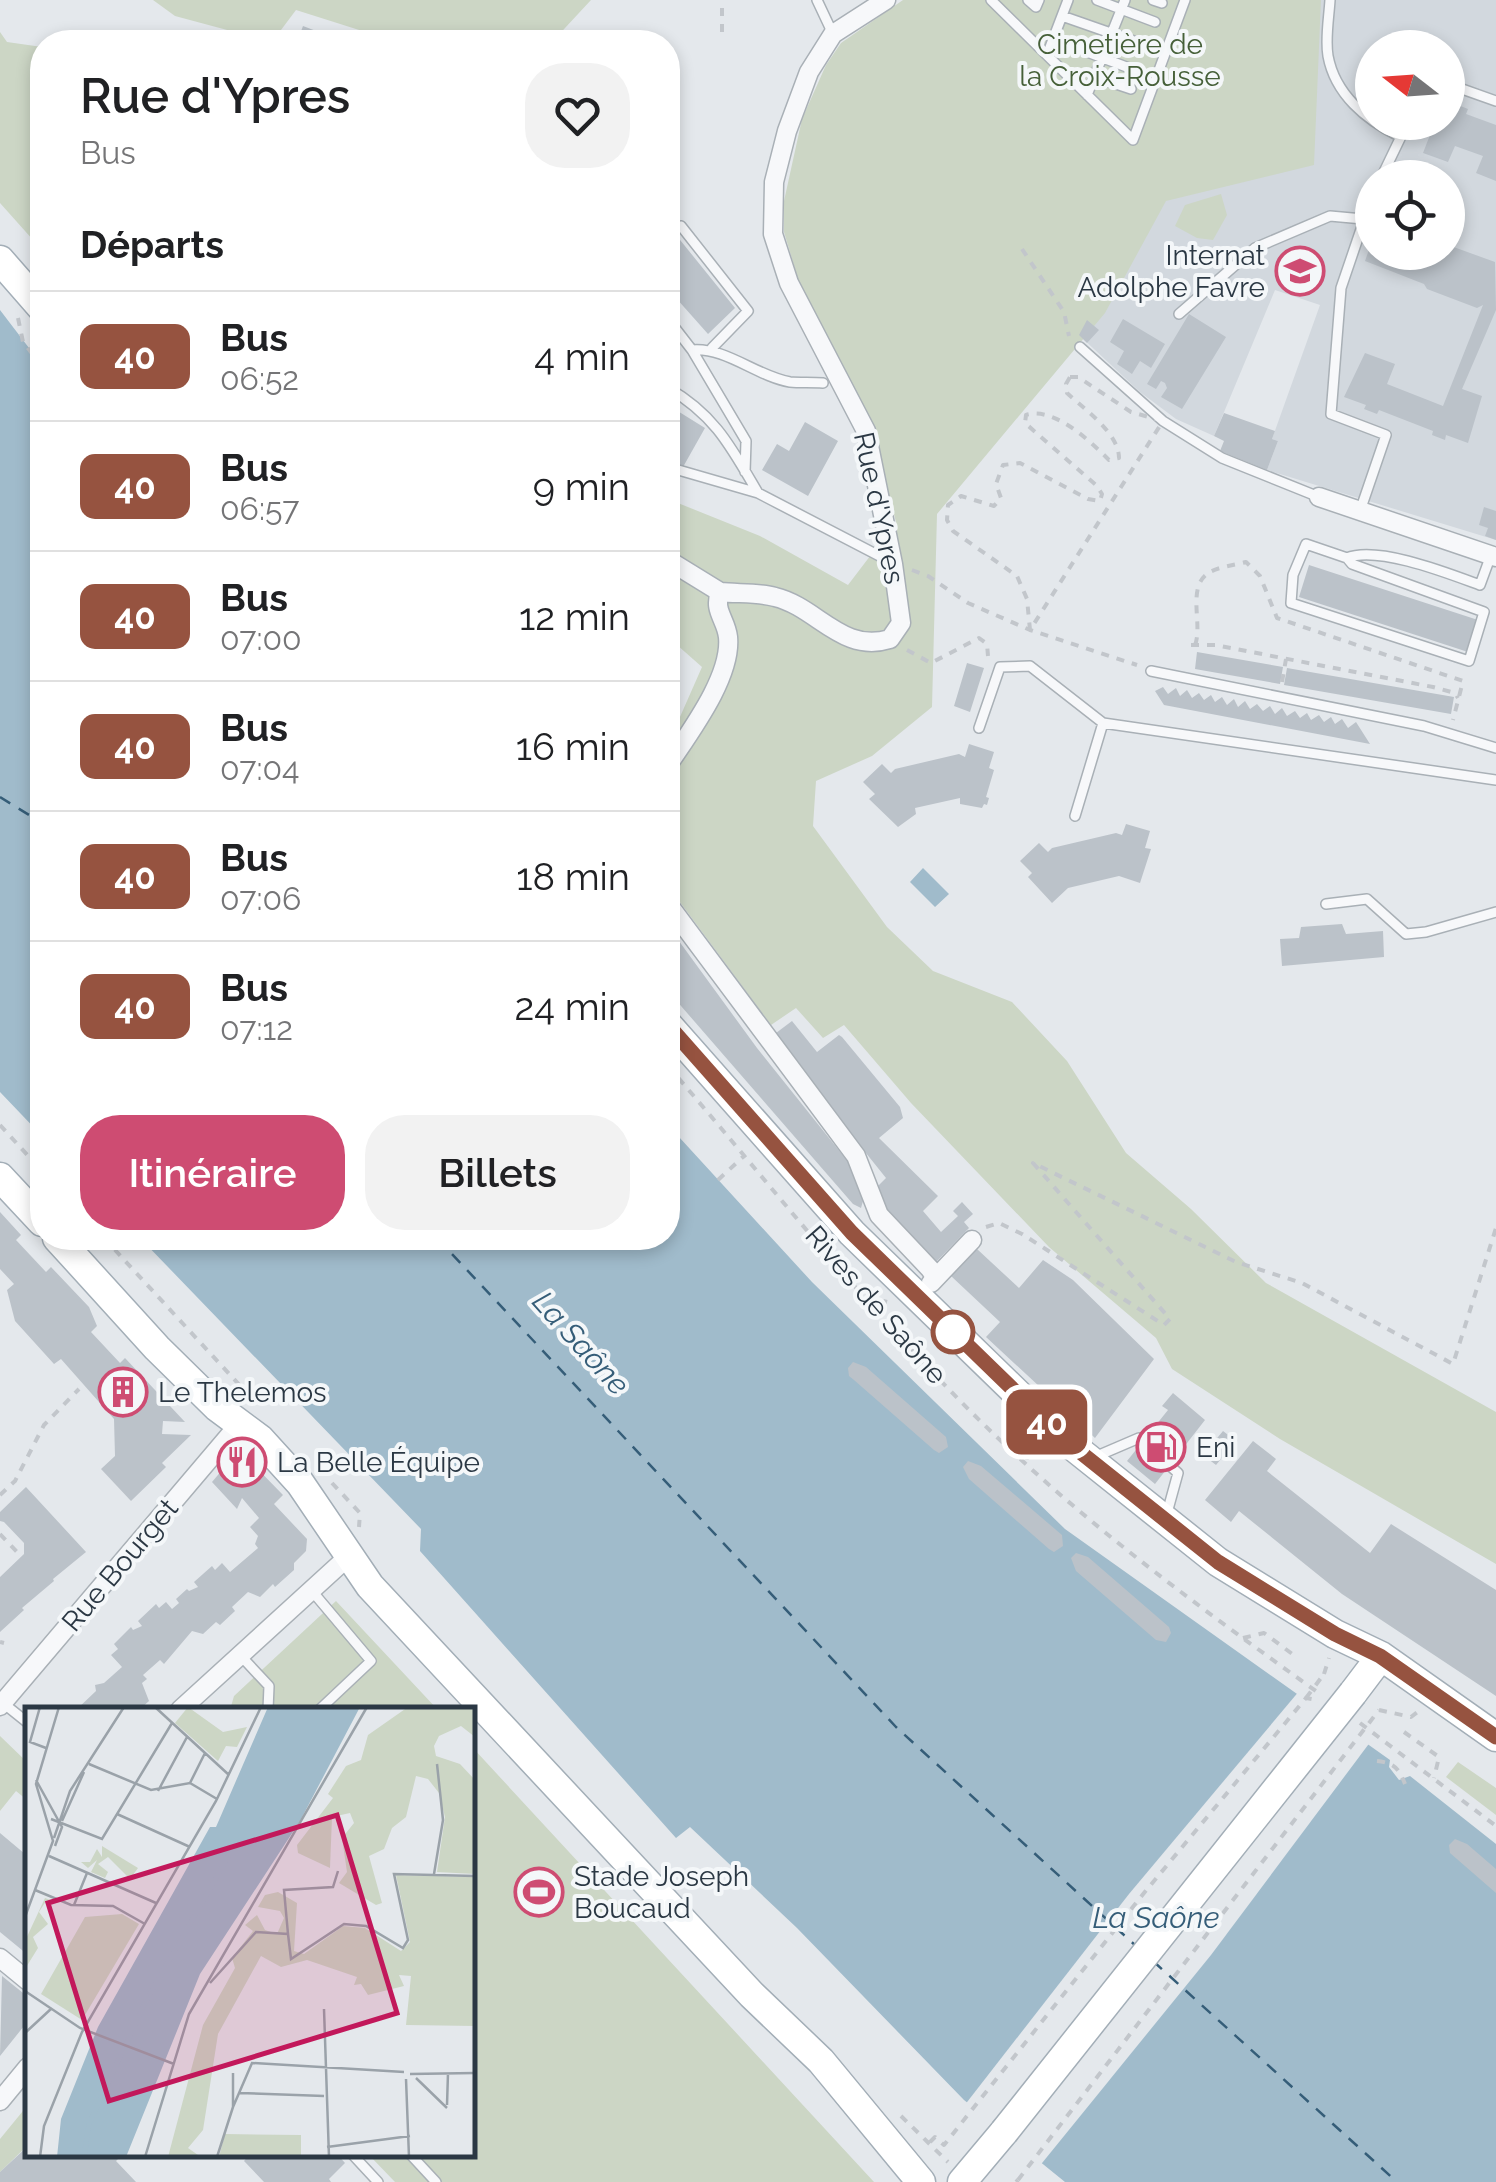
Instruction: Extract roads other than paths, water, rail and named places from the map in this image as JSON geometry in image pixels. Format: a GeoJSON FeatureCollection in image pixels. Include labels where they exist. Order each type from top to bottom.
{"type":"FeatureCollection","features":[{"type":"Feature","properties":{"kind":"main road"},"geometry":{"type":"LineString","coordinates":[[0,260],[30,294]]}},
{"type":"Feature","properties":{"kind":"main road"},"geometry":{"type":"LineString","coordinates":[[680,1039],[852,1233],[1090,1460],[1218,1562],[1335,1634],[1380,1656],[1496,1737]]}},
{"type":"Feature","properties":{"kind":"main road"},"geometry":{"type":"LineString","coordinates":[[0,1176],[30,1209]]}},
{"type":"Feature","properties":{"kind":"main road"},"geometry":{"type":"LineString","coordinates":[[68,1250],[217,1407],[250,1415],[260,1439],[300,1483],[370,1586],[752,1994],[822,2061],[921,2182]]}},
{"type":"Feature","properties":{"kind":"main road"},"geometry":{"type":"LineString","coordinates":[[962,2182],[1380,1656]]}},
{"type":"Feature","properties":{"kind":"street","name":"Rue d'Ypres"},"geometry":{"type":"LineString","coordinates":[[720,592],[777,597],[847,637],[870,645],[890,640],[901,623],[894,564],[866,431],[789,282],[773,234],[774,182],[787,131],[809,72],[833,34],[886,0]]}},
{"type":"Feature","properties":{"kind":"street"},"geometry":{"type":"LineString","coordinates":[[1319,497],[1493,556]]}},
{"type":"Feature","properties":{"kind":"street"},"geometry":{"type":"LineString","coordinates":[[680,567],[720,592],[716,604],[728,638],[722,677],[680,746]]}},
{"type":"Feature","properties":{"kind":"street"},"geometry":{"type":"LineString","coordinates":[[680,920],[856,1156],[878,1215],[930,1269],[915,1293]]}},
{"type":"Feature","properties":{"kind":"street"},"geometry":{"type":"LineString","coordinates":[[915,1293],[972,1240]]}},
{"type":"Feature","properties":{"kind":"street","name":"Rue Bourget"},"geometry":{"type":"LineString","coordinates":[[1,1705],[250,1415]]}},
{"type":"Feature","properties":{"kind":"street"},"geometry":{"type":"LineString","coordinates":[[183,1707],[350,1555]]}},
{"type":"Feature","properties":{"kind":"street"},"geometry":{"type":"LineString","coordinates":[[0,1958],[25,1979]]}},
{"type":"Feature","properties":{"kind":"street"},"geometry":{"type":"LineString","coordinates":[[0,2101],[25,2071]]}},
{"type":"Feature","properties":{"kind":"lane"},"geometry":{"type":"LineString","coordinates":[[817,0],[833,34]]}},
{"type":"Feature","properties":{"kind":"lane"},"geometry":{"type":"LineString","coordinates":[[991,0],[1133,140],[1186,0]]}},
{"type":"Feature","properties":{"kind":"lane"},"geometry":{"type":"LineString","coordinates":[[1028,0],[1036,8],[1039,0]]}},
{"type":"Feature","properties":{"kind":"lane"},"geometry":{"type":"LineString","coordinates":[[1047,54],[1068,0]]}},
{"type":"Feature","properties":{"kind":"lane"},"geometry":{"type":"LineString","coordinates":[[1097,0],[1123,5],[1155,22]]}},
{"type":"Feature","properties":{"kind":"lane"},"geometry":{"type":"LineString","coordinates":[[1330,0],[1328,56],[1346,97],[1355,106]]}},
{"type":"Feature","properties":{"kind":"lane"},"geometry":{"type":"LineString","coordinates":[[1088,95],[1123,5]]}},
{"type":"Feature","properties":{"kind":"lane"},"geometry":{"type":"LineString","coordinates":[[1062,16],[1165,52]]}},
{"type":"Feature","properties":{"kind":"lane"},"geometry":{"type":"LineString","coordinates":[[1053,39],[1137,71]]}},
{"type":"Feature","properties":{"kind":"lane"},"geometry":{"type":"LineString","coordinates":[[1095,76],[1131,89]]}},
{"type":"Feature","properties":{"kind":"lane"},"geometry":{"type":"LineString","coordinates":[[1465,90],[1496,101]]}},
{"type":"Feature","properties":{"kind":"lane"},"geometry":{"type":"LineString","coordinates":[[1178,314],[1255,248],[1330,216],[1355,218]]}},
{"type":"Feature","properties":{"kind":"lane"},"geometry":{"type":"LineString","coordinates":[[681,226],[748,311],[712,348]]}},
{"type":"Feature","properties":{"kind":"lane"},"geometry":{"type":"LineString","coordinates":[[1355,244],[1341,288],[1331,414],[1386,435],[1360,511]]}},
{"type":"Feature","properties":{"kind":"lane"},"geometry":{"type":"LineString","coordinates":[[680,334],[746,441],[746,472]]}},
{"type":"Feature","properties":{"kind":"lane"},"geometry":{"type":"LineString","coordinates":[[1080,346],[1164,421],[1222,458],[1319,497]]}},
{"type":"Feature","properties":{"kind":"lane"},"geometry":{"type":"LineString","coordinates":[[692,350],[712,348],[731,360],[789,382],[822,382]]}},
{"type":"Feature","properties":{"kind":"lane"},"geometry":{"type":"LineString","coordinates":[[680,395],[695,404],[724,436],[758,493]]}},
{"type":"Feature","properties":{"kind":"lane"},"geometry":{"type":"LineString","coordinates":[[680,470],[758,493],[894,564]]}},
{"type":"Feature","properties":{"kind":"lane"},"geometry":{"type":"LineString","coordinates":[[1347,558],[1366,570],[1484,612],[1469,661],[1292,604],[1293,576],[1306,544],[1347,558],[1355,554],[1406,560],[1480,585],[1493,556]]}},
{"type":"Feature","properties":{"kind":"lane"},"geometry":{"type":"LineString","coordinates":[[980,728],[1000,667],[1030,666],[1104,722],[1496,780]]}},
{"type":"Feature","properties":{"kind":"lane"},"geometry":{"type":"LineString","coordinates":[[1151,671],[1424,726],[1496,748]]}},
{"type":"Feature","properties":{"kind":"lane"},"geometry":{"type":"LineString","coordinates":[[1075,816],[1104,722]]}},
{"type":"Feature","properties":{"kind":"lane"},"geometry":{"type":"LineString","coordinates":[[1326,904],[1367,899],[1406,934],[1496,912]]}},
{"type":"Feature","properties":{"kind":"lane"},"geometry":{"type":"LineString","coordinates":[[1090,1460],[1140,1438],[1178,1473],[1165,1520]]}},
{"type":"Feature","properties":{"kind":"lane"},"geometry":{"type":"LineString","coordinates":[[312,1592],[370,1661],[322,1707]]}},
{"type":"Feature","properties":{"kind":"lane"},"geometry":{"type":"LineString","coordinates":[[240,1655],[269,1686],[268,1707]]}},
{"type":"Feature","properties":{"kind":"lane"},"geometry":{"type":"LineString","coordinates":[[1,1705],[25,1721]]}},
{"type":"Feature","properties":{"kind":"lane"},"geometry":{"type":"LineString","coordinates":[[355,2157],[378,2182]]}},
{"type":"Feature","properties":{"kind":"lane"},"geometry":{"type":"LineString","coordinates":[[413,2157],[436,2182]]}},
{"type":"Feature","properties":{"kind":"water"},"geometry":{"type":"Polygon","coordinates":[[[0,310],[30,349],[30,1123],[0,1092],[0,310]]]}},
{"type":"Feature","properties":{"kind":"water"},"geometry":{"type":"Polygon","coordinates":[[[923,868],[949,894],[935,907],[910,882],[923,868]]]}},
{"type":"Feature","properties":{"kind":"water","name":"La Saône"},"geometry":{"type":"Polygon","coordinates":[[[680,1138],[812,1282],[1065,1529],[1390,1760],[1389,1767],[1399,1780],[1410,1776],[1496,1844],[1496,2182],[1065,2182],[964,2100],[797,1928],[690,1827],[676,1838],[420,1551],[421,1529],[152,1250],[680,1250],[680,1138]]]}},
{"type":"Feature","properties":{"kind":"place","name":"Internat Adolphe Favre"},"geometry":{"type":"Point","coordinates":[1300,271]}},
{"type":"Feature","properties":{"kind":"place","name":"Le Thelemos"},"geometry":{"type":"Point","coordinates":[123,1392]}},
{"type":"Feature","properties":{"kind":"place","name":"Eni"},"geometry":{"type":"Point","coordinates":[1161,1447]}},
{"type":"Feature","properties":{"kind":"place","name":"La Belle Équipe"},"geometry":{"type":"Point","coordinates":[242,1462]}},
{"type":"Feature","properties":{"kind":"place","name":"Stade Joseph Boucaud"},"geometry":{"type":"Point","coordinates":[539,1892]}},
{"type":"Feature","properties":{"kind":"park label","name":"Cimetière de la Croix-Rousse"},"geometry":{"type":"Point","coordinates":[1120,60]}}]}
